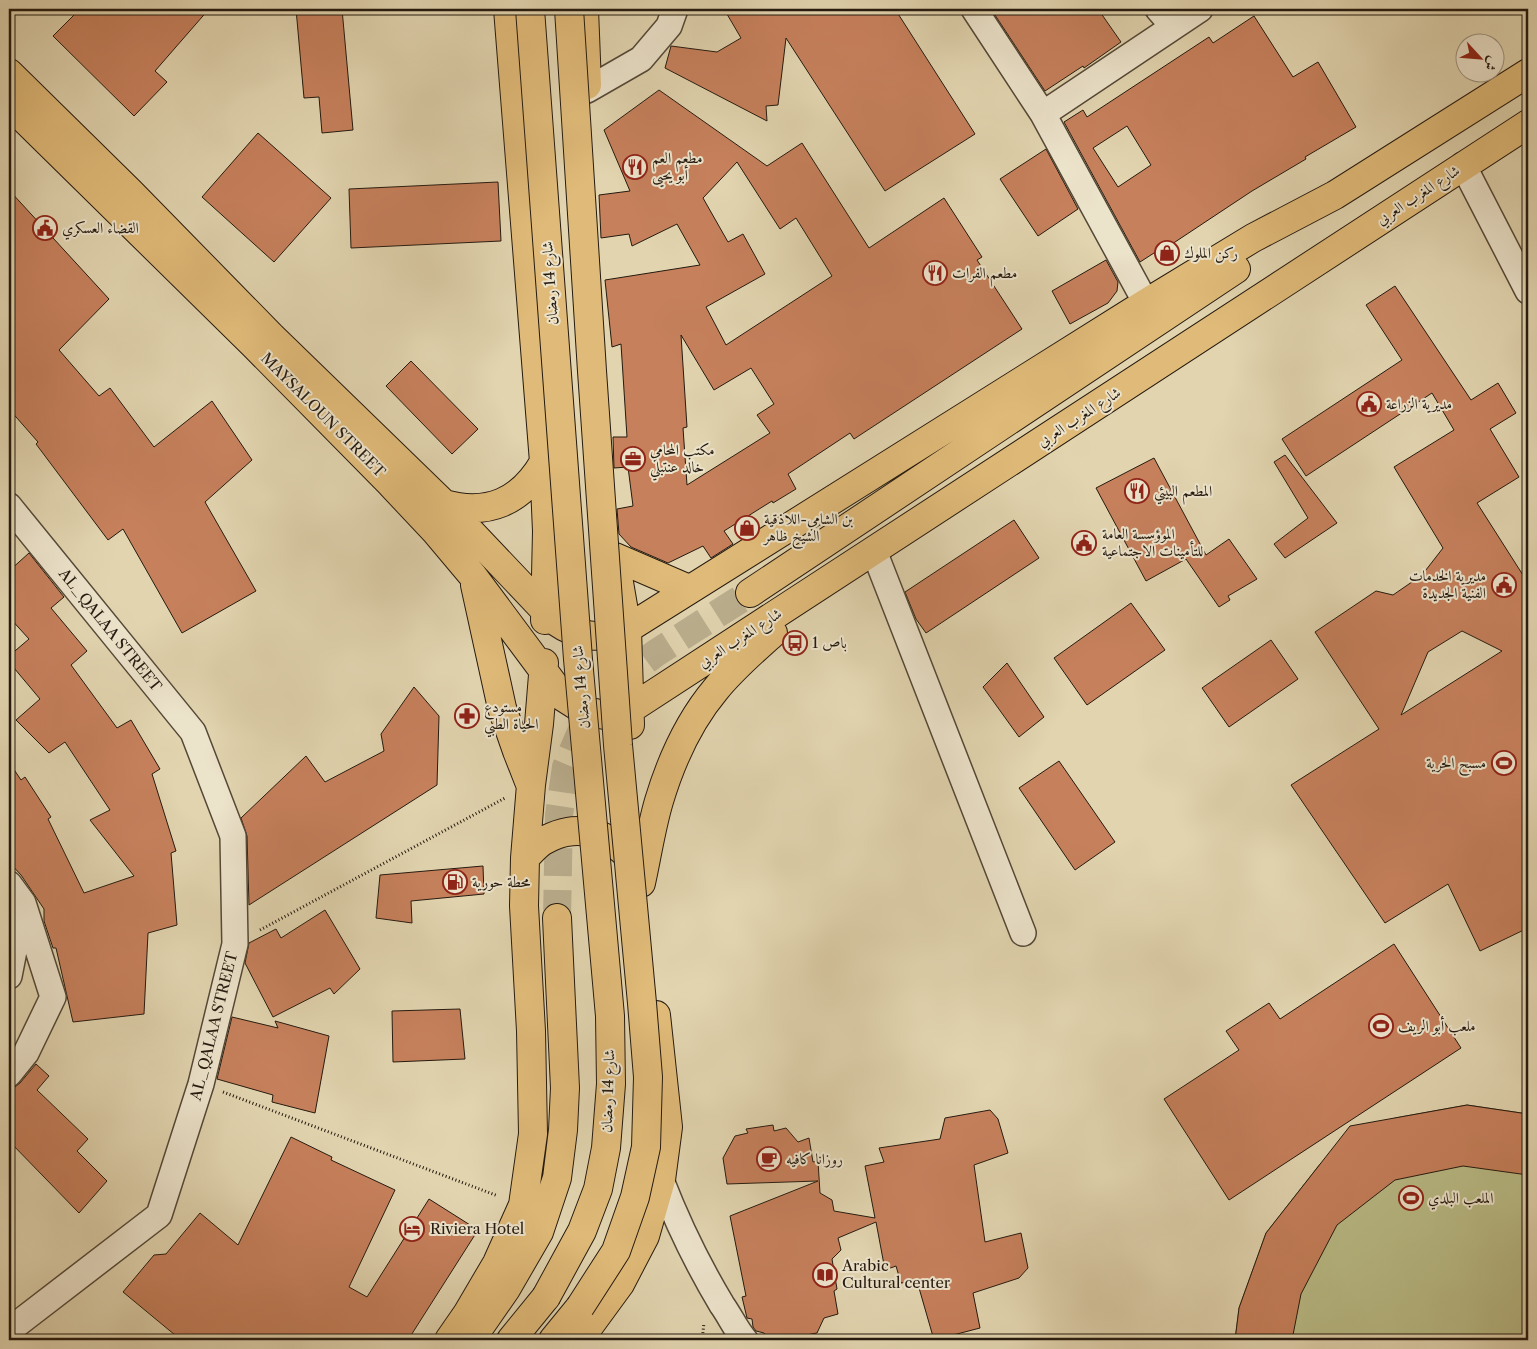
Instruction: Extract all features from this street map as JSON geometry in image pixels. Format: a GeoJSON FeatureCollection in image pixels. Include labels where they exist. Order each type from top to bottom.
{"type":"FeatureCollection","features":[{"type":"Feature","properties":{"kind":"main road"},"geometry":{"type":"LineString","coordinates":[[449,1340],[497,1264],[523,1206],[533,1134],[531,1031],[524,906],[525,858],[530,785],[539,724],[544,670],[547,531],[544,462],[508,9]]}},
{"type":"Feature","properties":{"kind":"main road","name":"شارع 14 رمضان"},"geometry":{"type":"LineString","coordinates":[[511,1340],[546,1297],[582,1231],[598,1189],[606,1148],[611,1084],[610,1016],[577,649],[530,9]]}},
{"type":"Feature","properties":{"kind":"main road"},"geometry":{"type":"LineString","coordinates":[[553,1340],[580,1307],[616,1251],[635,1197],[646,1147],[648,1077],[618,735],[593,381],[570,9]]}},
{"type":"Feature","properties":{"kind":"main road"},"geometry":{"type":"LineString","coordinates":[[579,1340],[620,1284],[644,1236],[661,1180],[668,1127],[641,883],[629,710],[627,629],[615,557],[587,90],[584,9]]}},
{"type":"Feature","properties":{"kind":"main road","name":"MAYSALOUN STREET"},"geometry":{"type":"LineString","coordinates":[[9,73],[131,193],[271,336],[444,504],[555,621],[568,630],[582,635],[598,637],[627,629]]}},
{"type":"Feature","properties":{"kind":"main road"},"geometry":{"type":"LineString","coordinates":[[627,629],[1146,303],[1253,238],[1335,195],[1528,73]]}},
{"type":"Feature","properties":{"kind":"main road","name":"MAYSALOUN STREET"},"geometry":{"type":"LineString","coordinates":[[9,104],[254,345],[436,532],[473,576],[563,697],[585,712],[605,716],[629,710]]}},
{"type":"Feature","properties":{"kind":"main road","name":"شارع المغرب العربي"},"geometry":{"type":"LineString","coordinates":[[629,710],[1528,124]]}},
{"type":"Feature","properties":{"kind":"main road"},"geometry":{"type":"LineString","coordinates":[[750,593],[1265,249],[1335,195]]}},
{"type":"Feature","properties":{"kind":"main road"},"geometry":{"type":"LineString","coordinates":[[444,504],[458,508],[473,509],[488,508],[502,503],[527,487],[544,462]]}},
{"type":"Feature","properties":{"kind":"main road"},"geometry":{"type":"LineString","coordinates":[[615,557],[689,589]]}},
{"type":"Feature","properties":{"kind":"main road"},"geometry":{"type":"LineString","coordinates":[[641,883],[659,802],[678,751],[694,719],[715,690],[739,663],[838,574]]}},
{"type":"Feature","properties":{"kind":"main road"},"geometry":{"type":"LineString","coordinates":[[473,576],[502,708],[530,785]]}},
{"type":"Feature","properties":{"kind":"main road"},"geometry":{"type":"LineString","coordinates":[[525,858],[543,840],[566,832],[592,832],[614,842],[632,860],[641,883]]}},
{"type":"Feature","properties":{"kind":"main road"},"geometry":{"type":"LineString","coordinates":[[470,1340],[506,1289],[539,1232],[557,1178],[563,1130],[565,1088],[557,918]]}},
{"type":"Feature","properties":{"kind":"street"},"geometry":{"type":"LineString","coordinates":[[587,90],[642,59],[669,26],[675,9]]}},
{"type":"Feature","properties":{"kind":"street"},"geometry":{"type":"LineString","coordinates":[[974,9],[1043,114],[1146,303]]}},
{"type":"Feature","properties":{"kind":"street"},"geometry":{"type":"LineString","coordinates":[[1043,114],[1165,18],[1200,9]]}},
{"type":"Feature","properties":{"kind":"street"},"geometry":{"type":"LineString","coordinates":[[1463,166],[1528,291]]}},
{"type":"Feature","properties":{"kind":"street","name":"AL_QALAA STREET"},"geometry":{"type":"LineString","coordinates":[[9,506],[193,732],[233,836],[235,944],[201,1084],[159,1215],[9,1329]]}},
{"type":"Feature","properties":{"kind":"street"},"geometry":{"type":"LineString","coordinates":[[874,551],[1023,933]]}},
{"type":"Feature","properties":{"kind":"street"},"geometry":{"type":"LineString","coordinates":[[9,976],[16,893]]}},
{"type":"Feature","properties":{"kind":"street"},"geometry":{"type":"LineString","coordinates":[[9,1074],[26,1053],[53,998],[16,893]]}},
{"type":"Feature","properties":{"kind":"street"},"geometry":{"type":"LineString","coordinates":[[661,1180],[682,1232],[708,1282],[746,1340]]}},
{"type":"Feature","properties":{"kind":"path"},"geometry":{"type":"LineString","coordinates":[[235,944],[530,785]]}},
{"type":"Feature","properties":{"kind":"path"},"geometry":{"type":"LineString","coordinates":[[201,1084],[523,1206]]}},
{"type":"Feature","properties":{"kind":"green space","name":"الملعب البلدي"},"geometry":{"type":"Polygon","coordinates":[[[1467,1105],[1528,1114],[1528,1340],[1235,1340],[1239,1308],[1266,1233],[1320,1164],[1395,1118],[1467,1105]]]}},
{"type":"Feature","properties":{"kind":"building"},"geometry":{"type":"Polygon","coordinates":[[[80,9],[209,9],[155,71],[167,82],[134,116],[53,36],[80,9]]]}},
{"type":"Feature","properties":{"kind":"building"},"geometry":{"type":"Polygon","coordinates":[[[296,9],[342,9],[353,130],[322,133],[319,97],[304,98],[296,9]]]}},
{"type":"Feature","properties":{"kind":"building"},"geometry":{"type":"Polygon","coordinates":[[[724,9],[895,9],[975,134],[885,191],[786,38],[778,105],[766,106],[767,121],[665,68],[671,46],[717,52],[741,38],[724,9]]]}},
{"type":"Feature","properties":{"kind":"building"},"geometry":{"type":"Polygon","coordinates":[[[991,9],[1098,9],[1121,42],[1084,68],[1083,66],[1045,91],[991,9]]]}},
{"type":"Feature","properties":{"kind":"building"},"geometry":{"type":"Polygon","coordinates":[[[1254,16],[1293,77],[1318,62],[1356,127],[1305,157],[1306,159],[1252,191],[1169,246],[1168,244],[1140,262],[1064,122],[1083,110],[1087,117],[1209,37],[1213,43],[1254,16]],[[1127,126],[1093,148],[1118,187],[1151,165],[1127,126]]]}},
{"type":"Feature","properties":{"kind":"building"},"geometry":{"type":"Polygon","coordinates":[[[659,90],[767,166],[802,143],[869,248],[944,198],[982,257],[977,260],[1022,329],[854,439],[850,433],[788,474],[796,489],[773,503],[772,501],[724,531],[733,544],[711,558],[703,546],[668,563],[631,547],[619,534],[617,509],[633,506],[628,467],[614,468],[613,437],[627,437],[621,344],[612,347],[605,280],[700,265],[677,224],[632,246],[629,234],[601,238],[599,195],[630,191],[604,130],[659,90]],[[737,162],[703,198],[728,242],[743,234],[765,274],[706,307],[726,345],[832,276],[796,218],[780,229],[737,162]],[[681,335],[687,427],[683,428],[687,485],[770,433],[757,415],[774,404],[751,368],[714,390],[681,335]]]}},
{"type":"Feature","properties":{"kind":"building"},"geometry":{"type":"Polygon","coordinates":[[[258,133],[331,198],[274,262],[202,197],[258,133]]]}},
{"type":"Feature","properties":{"kind":"building"},"geometry":{"type":"Polygon","coordinates":[[[1046,149],[1078,209],[1038,236],[1000,179],[1046,149]]]}},
{"type":"Feature","properties":{"kind":"building"},"geometry":{"type":"Polygon","coordinates":[[[498,182],[501,241],[351,248],[349,189],[498,182]]]}},
{"type":"Feature","properties":{"kind":"building"},"geometry":{"type":"Polygon","coordinates":[[[9,190],[109,299],[59,350],[99,396],[110,388],[154,447],[212,401],[252,460],[205,502],[256,591],[182,633],[123,529],[108,540],[36,444],[38,442],[9,409],[9,190]]]}},
{"type":"Feature","properties":{"kind":"building"},"geometry":{"type":"Polygon","coordinates":[[[1106,260],[1118,282],[1117,291],[1108,303],[1070,324],[1052,291],[1106,260]]]}},
{"type":"Feature","properties":{"kind":"building"},"geometry":{"type":"Polygon","coordinates":[[[1395,286],[1471,400],[1498,383],[1516,413],[1490,429],[1519,477],[1477,503],[1528,583],[1528,928],[1480,951],[1448,884],[1385,923],[1291,785],[1379,729],[1315,632],[1376,591],[1393,595],[1422,575],[1443,548],[1394,467],[1454,430],[1432,393],[1306,476],[1282,439],[1402,360],[1366,305],[1395,286]],[[1462,631],[1428,652],[1401,715],[1502,651],[1462,631]]]}},
{"type":"Feature","properties":{"kind":"building"},"geometry":{"type":"Polygon","coordinates":[[[411,361],[478,429],[452,454],[386,386],[411,361]]]}},
{"type":"Feature","properties":{"kind":"building"},"geometry":{"type":"Polygon","coordinates":[[[1285,455],[1337,523],[1285,558],[1274,544],[1308,518],[1274,462],[1285,455]]]}},
{"type":"Feature","properties":{"kind":"building"},"geometry":{"type":"Polygon","coordinates":[[[1154,458],[1206,555],[1229,539],[1257,579],[1228,596],[1230,600],[1219,607],[1186,559],[1146,581],[1096,488],[1154,458]]]}},
{"type":"Feature","properties":{"kind":"building"},"geometry":{"type":"Polygon","coordinates":[[[1014,520],[1039,558],[926,633],[916,619],[905,592],[1014,520]]]}},
{"type":"Feature","properties":{"kind":"building"},"geometry":{"type":"Polygon","coordinates":[[[29,553],[64,597],[51,608],[87,651],[71,665],[117,728],[131,720],[160,769],[152,774],[176,851],[171,853],[177,925],[148,933],[144,1014],[73,1022],[56,948],[53,948],[44,921],[44,909],[21,875],[9,862],[9,762],[21,780],[25,777],[51,817],[48,819],[84,893],[134,876],[90,820],[110,810],[65,742],[49,753],[16,720],[40,699],[9,662],[9,656],[29,639],[9,617],[9,571],[29,553]]]}},
{"type":"Feature","properties":{"kind":"building"},"geometry":{"type":"Polygon","coordinates":[[[1131,603],[1165,650],[1087,705],[1054,658],[1131,603]]]}},
{"type":"Feature","properties":{"kind":"building"},"geometry":{"type":"Polygon","coordinates":[[[1271,640],[1298,679],[1229,727],[1202,688],[1271,640]]]}},
{"type":"Feature","properties":{"kind":"building"},"geometry":{"type":"Polygon","coordinates":[[[1007,663],[1044,717],[1019,737],[983,687],[1007,663]]]}},
{"type":"Feature","properties":{"kind":"building"},"geometry":{"type":"Polygon","coordinates":[[[414,687],[439,716],[437,785],[249,905],[247,836],[241,818],[306,756],[325,782],[384,751],[381,734],[414,687]]]}},
{"type":"Feature","properties":{"kind":"building"},"geometry":{"type":"Polygon","coordinates":[[[1059,761],[1115,842],[1075,870],[1019,788],[1059,761]]]}},
{"type":"Feature","properties":{"kind":"building"},"geometry":{"type":"Polygon","coordinates":[[[483,866],[484,894],[411,901],[412,923],[376,918],[380,875],[483,866]]]}},
{"type":"Feature","properties":{"kind":"building"},"geometry":{"type":"Polygon","coordinates":[[[325,910],[360,969],[334,994],[330,988],[273,1017],[245,963],[249,943],[276,929],[281,938],[325,910]]]}},
{"type":"Feature","properties":{"kind":"building"},"geometry":{"type":"Polygon","coordinates":[[[1394,944],[1461,1048],[1229,1200],[1164,1099],[1239,1050],[1226,1031],[1269,1003],[1280,1019],[1394,944]]]}},
{"type":"Feature","properties":{"kind":"building"},"geometry":{"type":"Polygon","coordinates":[[[460,1009],[465,1059],[393,1062],[392,1011],[460,1009]]]}},
{"type":"Feature","properties":{"kind":"building"},"geometry":{"type":"Polygon","coordinates":[[[232,1017],[278,1028],[275,1021],[329,1036],[315,1113],[272,1102],[273,1095],[217,1079],[232,1017]]]}},
{"type":"Feature","properties":{"kind":"building"},"geometry":{"type":"Polygon","coordinates":[[[36,1064],[49,1076],[37,1090],[88,1139],[77,1151],[107,1181],[79,1213],[9,1141],[9,1088],[15,1087],[20,1083],[36,1064]]]}},
{"type":"Feature","properties":{"kind":"building"},"geometry":{"type":"Polygon","coordinates":[[[1467,1105],[1528,1114],[1528,1175],[1463,1166],[1395,1180],[1337,1225],[1301,1294],[1292,1340],[1235,1340],[1239,1308],[1266,1233],[1350,1126],[1467,1105]]]}},
{"type":"Feature","properties":{"kind":"building"},"geometry":{"type":"Polygon","coordinates":[[[990,1110],[998,1119],[1008,1153],[974,1165],[985,1242],[1021,1233],[1028,1268],[1019,1278],[973,1293],[980,1328],[934,1340],[917,1281],[901,1283],[896,1266],[885,1270],[876,1222],[838,1238],[841,1250],[832,1259],[837,1289],[834,1291],[838,1314],[824,1318],[817,1333],[806,1335],[807,1340],[768,1340],[764,1333],[756,1331],[753,1327],[752,1319],[747,1318],[742,1297],[746,1296],[730,1216],[818,1181],[727,1184],[723,1158],[735,1136],[748,1133],[746,1129],[773,1125],[774,1131],[786,1128],[798,1142],[809,1138],[813,1162],[818,1161],[820,1193],[832,1200],[834,1211],[875,1218],[865,1166],[884,1162],[879,1148],[940,1139],[945,1118],[990,1110]]]}},
{"type":"Feature","properties":{"kind":"building"},"geometry":{"type":"Polygon","coordinates":[[[291,1137],[332,1157],[331,1160],[395,1190],[349,1287],[367,1297],[429,1199],[478,1230],[408,1340],[181,1340],[123,1292],[154,1255],[166,1254],[200,1213],[238,1245],[291,1137]]]}},
{"type":"Feature","properties":{"kind":"tunnel"},"geometry":{"type":"LineString","coordinates":[[614,687],[622,678],[656,653],[750,593]]}},
{"type":"Feature","properties":{"kind":"tunnel"},"geometry":{"type":"LineString","coordinates":[[557,918],[559,815],[566,767],[581,732],[589,719]]}},
{"type":"Feature","properties":{"kind":"place","name":"مطعم العم أبو يحيى"},"geometry":{"type":"Point","coordinates":[635,167]}},
{"type":"Feature","properties":{"kind":"place","name":"القضاء العسكري"},"geometry":{"type":"Point","coordinates":[45,228]}},
{"type":"Feature","properties":{"kind":"place","name":"ركن الملوك"},"geometry":{"type":"Point","coordinates":[1167,253]}},
{"type":"Feature","properties":{"kind":"place","name":"مطعم الفرات"},"geometry":{"type":"Point","coordinates":[935,273]}},
{"type":"Feature","properties":{"kind":"place","name":"مديرية الزراعة"},"geometry":{"type":"Point","coordinates":[1369,404]}},
{"type":"Feature","properties":{"kind":"place","name":"مكتب المحامي خالد عنتبلي"},"geometry":{"type":"Point","coordinates":[633,459]}},
{"type":"Feature","properties":{"kind":"place","name":"المطعم البيئي"},"geometry":{"type":"Point","coordinates":[1137,491]}},
{"type":"Feature","properties":{"kind":"place","name":"بن الشامي-اللاذقية الشيخ ظاهر"},"geometry":{"type":"Point","coordinates":[747,528]}},
{"type":"Feature","properties":{"kind":"place","name":"الموؤسسة العامة للتأمينات الاجتماعية"},"geometry":{"type":"Point","coordinates":[1084,543]}},
{"type":"Feature","properties":{"kind":"place","name":"مديرية الخدمات الفنية الجديدة"},"geometry":{"type":"Point","coordinates":[1504,585]}},
{"type":"Feature","properties":{"kind":"place","name":"باص 1"},"geometry":{"type":"Point","coordinates":[795,643]}},
{"type":"Feature","properties":{"kind":"place","name":"مستودع الحياة الطبي"},"geometry":{"type":"Point","coordinates":[467,716]}},
{"type":"Feature","properties":{"kind":"place","name":"مسبح الحرية"},"geometry":{"type":"Point","coordinates":[1504,763]}},
{"type":"Feature","properties":{"kind":"place","name":"محطة حورية"},"geometry":{"type":"Point","coordinates":[455,882]}},
{"type":"Feature","properties":{"kind":"place","name":"ملعب أبو الريف"},"geometry":{"type":"Point","coordinates":[1381,1026]}},
{"type":"Feature","properties":{"kind":"place","name":"روزانا كافيه"},"geometry":{"type":"Point","coordinates":[769,1159]}},
{"type":"Feature","properties":{"kind":"place","name":"الملعب البلدي"},"geometry":{"type":"Point","coordinates":[1411,1198]}},
{"type":"Feature","properties":{"kind":"place","name":"Riviera Hotel"},"geometry":{"type":"Point","coordinates":[412,1229]}},
{"type":"Feature","properties":{"kind":"place","name":"Arabic Cultural center"},"geometry":{"type":"Point","coordinates":[825,1275]}}]}
